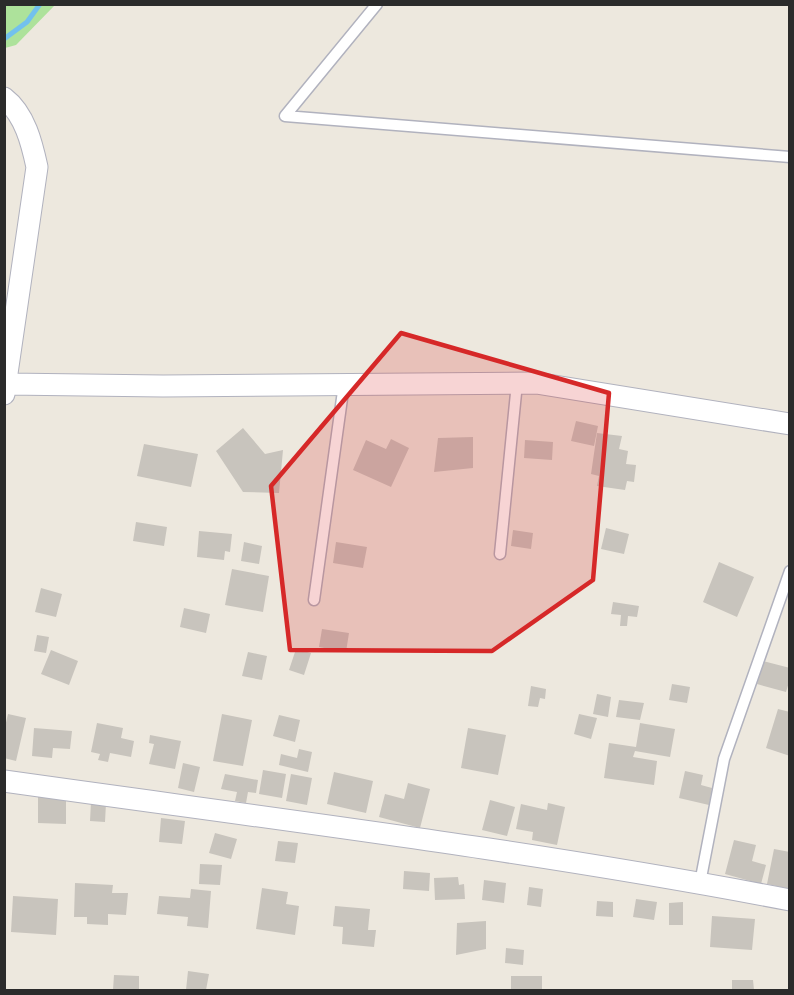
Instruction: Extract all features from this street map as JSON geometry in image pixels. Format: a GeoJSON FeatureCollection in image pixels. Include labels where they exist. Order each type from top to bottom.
{"type":"FeatureCollection","features":[{"type":"Feature","properties":{"kind":"street"},"geometry":{"type":"LineString","coordinates":[[4,98],[10,102],[29,135],[37,167],[6,389],[536,383],[789,424]]}},
{"type":"Feature","properties":{"kind":"street"},"geometry":{"type":"LineString","coordinates":[[4,780],[427,840],[700,883],[789,900]]}},
{"type":"Feature","properties":{"kind":"lane"},"geometry":{"type":"LineString","coordinates":[[377,4],[285,116],[789,157]]}},
{"type":"Feature","properties":{"kind":"lane"},"geometry":{"type":"LineString","coordinates":[[500,554],[517,383]]}},
{"type":"Feature","properties":{"kind":"lane"},"geometry":{"type":"LineString","coordinates":[[314,600],[344,384]]}},
{"type":"Feature","properties":{"kind":"lane"},"geometry":{"type":"LineString","coordinates":[[700,883],[724,759],[789,571]]}},
{"type":"Feature","properties":{"kind":"highlighted area"},"geometry":{"type":"Polygon","coordinates":[[[401,333],[609,393],[593,580],[492,651],[290,650],[271,486],[401,333]]]}},
{"type":"Feature","properties":{"kind":"green space"},"geometry":{"type":"Polygon","coordinates":[[[5,4],[55,5],[16,45],[5,48],[5,4]]]}},
{"type":"Feature","properties":{"kind":"building"},"geometry":{"type":"Polygon","coordinates":[[[576,421],[598,426],[594,446],[571,441],[576,421]]]}},
{"type":"Feature","properties":{"kind":"building"},"geometry":{"type":"Polygon","coordinates":[[[243,428],[265,454],[283,450],[279,493],[243,492],[216,451],[243,428]]]}},
{"type":"Feature","properties":{"kind":"building"},"geometry":{"type":"Polygon","coordinates":[[[597,433],[622,436],[619,449],[628,451],[626,464],[636,465],[634,482],[627,481],[625,490],[597,486],[599,476],[591,474],[597,433]]]}},
{"type":"Feature","properties":{"kind":"building"},"geometry":{"type":"Polygon","coordinates":[[[473,437],[473,468],[434,472],[438,438],[473,437]]]}},
{"type":"Feature","properties":{"kind":"building"},"geometry":{"type":"Polygon","coordinates":[[[391,439],[409,448],[391,487],[353,470],[366,440],[386,449],[391,439]]]}},
{"type":"Feature","properties":{"kind":"building"},"geometry":{"type":"Polygon","coordinates":[[[525,440],[553,442],[552,460],[524,458],[525,440]]]}},
{"type":"Feature","properties":{"kind":"building"},"geometry":{"type":"Polygon","coordinates":[[[144,444],[198,454],[191,487],[137,476],[144,444]]]}},
{"type":"Feature","properties":{"kind":"building"},"geometry":{"type":"Polygon","coordinates":[[[136,522],[167,527],[164,546],[133,541],[136,522]]]}},
{"type":"Feature","properties":{"kind":"building"},"geometry":{"type":"Polygon","coordinates":[[[606,528],[629,534],[624,554],[601,549],[606,528]]]}},
{"type":"Feature","properties":{"kind":"building"},"geometry":{"type":"Polygon","coordinates":[[[513,530],[533,533],[531,549],[511,546],[513,530]]]}},
{"type":"Feature","properties":{"kind":"building"},"geometry":{"type":"Polygon","coordinates":[[[199,531],[232,534],[230,552],[225,551],[224,560],[197,557],[199,531]]]}},
{"type":"Feature","properties":{"kind":"building"},"geometry":{"type":"Polygon","coordinates":[[[244,542],[262,546],[259,564],[241,561],[244,542]]]}},
{"type":"Feature","properties":{"kind":"building"},"geometry":{"type":"Polygon","coordinates":[[[336,542],[367,547],[363,568],[333,563],[336,542]]]}},
{"type":"Feature","properties":{"kind":"building"},"geometry":{"type":"Polygon","coordinates":[[[719,562],[754,577],[737,617],[703,602],[719,562]]]}},
{"type":"Feature","properties":{"kind":"building"},"geometry":{"type":"Polygon","coordinates":[[[232,569],[269,576],[263,612],[225,605],[232,569]]]}},
{"type":"Feature","properties":{"kind":"building"},"geometry":{"type":"Polygon","coordinates":[[[41,588],[62,594],[56,617],[35,612],[41,588]]]}},
{"type":"Feature","properties":{"kind":"building"},"geometry":{"type":"Polygon","coordinates":[[[613,602],[639,606],[637,617],[628,616],[627,626],[620,626],[621,615],[611,614],[613,602]]]}},
{"type":"Feature","properties":{"kind":"building"},"geometry":{"type":"Polygon","coordinates":[[[184,608],[210,614],[206,633],[180,627],[184,608]]]}},
{"type":"Feature","properties":{"kind":"building"},"geometry":{"type":"Polygon","coordinates":[[[322,629],[349,633],[346,652],[319,647],[322,629]]]}},
{"type":"Feature","properties":{"kind":"building"},"geometry":{"type":"Polygon","coordinates":[[[37,635],[49,637],[46,653],[34,651],[37,635]]]}},
{"type":"Feature","properties":{"kind":"building"},"geometry":{"type":"Polygon","coordinates":[[[296,649],[311,653],[304,675],[289,670],[296,649]]]}},
{"type":"Feature","properties":{"kind":"building"},"geometry":{"type":"Polygon","coordinates":[[[51,650],[78,661],[69,685],[41,674],[51,650]]]}},
{"type":"Feature","properties":{"kind":"building"},"geometry":{"type":"Polygon","coordinates":[[[248,652],[267,656],[262,680],[242,676],[248,652]]]}},
{"type":"Feature","properties":{"kind":"building"},"geometry":{"type":"Polygon","coordinates":[[[763,661],[790,668],[790,679],[786,692],[757,684],[763,661]]]}},
{"type":"Feature","properties":{"kind":"building"},"geometry":{"type":"Polygon","coordinates":[[[672,684],[690,687],[687,703],[669,700],[672,684]]]}},
{"type":"Feature","properties":{"kind":"building"},"geometry":{"type":"Polygon","coordinates":[[[531,686],[546,689],[545,699],[540,698],[538,707],[528,706],[531,686]]]}},
{"type":"Feature","properties":{"kind":"building"},"geometry":{"type":"Polygon","coordinates":[[[597,694],[611,697],[608,717],[593,714],[597,694]]]}},
{"type":"Feature","properties":{"kind":"building"},"geometry":{"type":"Polygon","coordinates":[[[619,700],[644,703],[640,720],[616,717],[619,700]]]}},
{"type":"Feature","properties":{"kind":"building"},"geometry":{"type":"Polygon","coordinates":[[[778,709],[790,712],[790,756],[766,748],[778,709]]]}},
{"type":"Feature","properties":{"kind":"building"},"geometry":{"type":"Polygon","coordinates":[[[8,714],[26,718],[16,761],[4,758],[4,731],[8,714]]]}},
{"type":"Feature","properties":{"kind":"building"},"geometry":{"type":"Polygon","coordinates":[[[222,714],[252,720],[243,766],[213,761],[222,714]]]}},
{"type":"Feature","properties":{"kind":"building"},"geometry":{"type":"Polygon","coordinates":[[[579,714],[597,718],[591,739],[574,734],[579,714]]]}},
{"type":"Feature","properties":{"kind":"building"},"geometry":{"type":"Polygon","coordinates":[[[279,715],[300,720],[295,742],[273,736],[279,715]]]}},
{"type":"Feature","properties":{"kind":"building"},"geometry":{"type":"Polygon","coordinates":[[[97,723],[123,728],[121,738],[134,741],[131,757],[110,753],[108,762],[98,760],[100,754],[91,752],[97,723]]]}},
{"type":"Feature","properties":{"kind":"building"},"geometry":{"type":"Polygon","coordinates":[[[640,723],[675,729],[670,757],[635,751],[633,757],[657,761],[654,785],[604,778],[609,743],[636,747],[640,723]]]}},
{"type":"Feature","properties":{"kind":"building"},"geometry":{"type":"Polygon","coordinates":[[[34,728],[72,731],[70,749],[53,748],[52,758],[32,756],[34,728]]]}},
{"type":"Feature","properties":{"kind":"building"},"geometry":{"type":"Polygon","coordinates":[[[468,728],[506,735],[498,775],[461,768],[468,728]]]}},
{"type":"Feature","properties":{"kind":"building"},"geometry":{"type":"Polygon","coordinates":[[[150,735],[181,741],[175,769],[149,764],[154,744],[149,743],[150,735]]]}},
{"type":"Feature","properties":{"kind":"building"},"geometry":{"type":"Polygon","coordinates":[[[299,749],[312,752],[308,772],[279,765],[281,754],[297,758],[299,749]]]}},
{"type":"Feature","properties":{"kind":"building"},"geometry":{"type":"Polygon","coordinates":[[[183,763],[200,767],[194,792],[178,788],[183,763]]]}},
{"type":"Feature","properties":{"kind":"building"},"geometry":{"type":"Polygon","coordinates":[[[263,770],[286,774],[282,798],[259,794],[263,770]]]}},
{"type":"Feature","properties":{"kind":"building"},"geometry":{"type":"Polygon","coordinates":[[[685,771],[703,775],[701,785],[712,788],[709,805],[679,798],[685,771]]]}},
{"type":"Feature","properties":{"kind":"building"},"geometry":{"type":"Polygon","coordinates":[[[334,772],[373,781],[366,813],[327,804],[334,772]]]}},
{"type":"Feature","properties":{"kind":"building"},"geometry":{"type":"Polygon","coordinates":[[[225,774],[258,780],[256,793],[248,792],[246,803],[235,801],[237,792],[221,789],[225,774]]]}},
{"type":"Feature","properties":{"kind":"building"},"geometry":{"type":"Polygon","coordinates":[[[291,774],[312,778],[307,805],[286,801],[291,774]]]}},
{"type":"Feature","properties":{"kind":"building"},"geometry":{"type":"Polygon","coordinates":[[[408,783],[430,789],[420,828],[379,817],[385,794],[404,799],[408,783]]]}},
{"type":"Feature","properties":{"kind":"building"},"geometry":{"type":"Polygon","coordinates":[[[38,797],[66,797],[66,824],[38,823],[38,797]]]}},
{"type":"Feature","properties":{"kind":"building"},"geometry":{"type":"Polygon","coordinates":[[[490,800],[515,807],[507,836],[482,830],[490,800]]]}},
{"type":"Feature","properties":{"kind":"building"},"geometry":{"type":"Polygon","coordinates":[[[91,802],[106,803],[105,822],[90,821],[91,802]]]}},
{"type":"Feature","properties":{"kind":"building"},"geometry":{"type":"Polygon","coordinates":[[[548,803],[565,807],[557,845],[532,840],[533,832],[516,829],[521,804],[547,810],[548,803]]]}},
{"type":"Feature","properties":{"kind":"building"},"geometry":{"type":"Polygon","coordinates":[[[161,818],[185,821],[182,844],[159,842],[161,818]]]}},
{"type":"Feature","properties":{"kind":"building"},"geometry":{"type":"Polygon","coordinates":[[[215,833],[237,839],[231,859],[209,853],[215,833]]]}},
{"type":"Feature","properties":{"kind":"building"},"geometry":{"type":"Polygon","coordinates":[[[734,840],[756,845],[752,861],[766,865],[761,884],[725,874],[734,840]]]}},
{"type":"Feature","properties":{"kind":"building"},"geometry":{"type":"Polygon","coordinates":[[[278,841],[298,843],[295,863],[275,861],[278,841]]]}},
{"type":"Feature","properties":{"kind":"building"},"geometry":{"type":"Polygon","coordinates":[[[774,849],[790,852],[790,889],[767,884],[774,849]]]}},
{"type":"Feature","properties":{"kind":"building"},"geometry":{"type":"Polygon","coordinates":[[[200,864],[222,865],[220,885],[199,884],[200,864]]]}},
{"type":"Feature","properties":{"kind":"building"},"geometry":{"type":"Polygon","coordinates":[[[404,871],[430,873],[429,891],[403,889],[404,871]]]}},
{"type":"Feature","properties":{"kind":"building"},"geometry":{"type":"Polygon","coordinates":[[[458,877],[459,885],[464,884],[465,899],[435,900],[434,878],[458,877]]]}},
{"type":"Feature","properties":{"kind":"building"},"geometry":{"type":"Polygon","coordinates":[[[484,880],[506,883],[504,903],[482,900],[484,880]]]}},
{"type":"Feature","properties":{"kind":"building"},"geometry":{"type":"Polygon","coordinates":[[[75,883],[113,885],[112,893],[128,893],[126,915],[108,914],[108,925],[87,924],[87,917],[74,917],[75,883]]]}},
{"type":"Feature","properties":{"kind":"building"},"geometry":{"type":"Polygon","coordinates":[[[529,887],[543,889],[541,907],[527,905],[529,887]]]}},
{"type":"Feature","properties":{"kind":"building"},"geometry":{"type":"Polygon","coordinates":[[[262,888],[288,892],[286,904],[299,906],[295,935],[256,929],[262,888]]]}},
{"type":"Feature","properties":{"kind":"building"},"geometry":{"type":"Polygon","coordinates":[[[191,889],[211,891],[208,928],[187,926],[188,917],[157,914],[159,896],[190,898],[191,889]]]}},
{"type":"Feature","properties":{"kind":"building"},"geometry":{"type":"Polygon","coordinates":[[[13,896],[58,899],[56,935],[11,932],[13,896]]]}},
{"type":"Feature","properties":{"kind":"building"},"geometry":{"type":"Polygon","coordinates":[[[636,899],[657,902],[654,920],[633,917],[636,899]]]}},
{"type":"Feature","properties":{"kind":"building"},"geometry":{"type":"Polygon","coordinates":[[[597,901],[613,902],[613,917],[596,916],[597,901]]]}},
{"type":"Feature","properties":{"kind":"building"},"geometry":{"type":"Polygon","coordinates":[[[683,902],[683,925],[669,925],[669,903],[683,902]]]}},
{"type":"Feature","properties":{"kind":"building"},"geometry":{"type":"Polygon","coordinates":[[[335,906],[370,909],[368,930],[376,930],[374,947],[342,944],[343,927],[333,926],[335,906]]]}},
{"type":"Feature","properties":{"kind":"building"},"geometry":{"type":"Polygon","coordinates":[[[712,916],[755,919],[752,950],[710,947],[712,916]]]}},
{"type":"Feature","properties":{"kind":"building"},"geometry":{"type":"Polygon","coordinates":[[[486,921],[486,949],[456,955],[457,923],[486,921]]]}},
{"type":"Feature","properties":{"kind":"building"},"geometry":{"type":"Polygon","coordinates":[[[506,948],[524,950],[523,965],[505,963],[506,948]]]}},
{"type":"Feature","properties":{"kind":"building"},"geometry":{"type":"Polygon","coordinates":[[[188,971],[209,974],[206,990],[186,990],[188,971]]]}},
{"type":"Feature","properties":{"kind":"building"},"geometry":{"type":"Polygon","coordinates":[[[114,975],[139,976],[139,990],[113,990],[114,975]]]}},
{"type":"Feature","properties":{"kind":"building"},"geometry":{"type":"Polygon","coordinates":[[[511,976],[542,976],[542,990],[511,990],[511,976]]]}},
{"type":"Feature","properties":{"kind":"building"},"geometry":{"type":"Polygon","coordinates":[[[732,980],[753,980],[754,990],[732,990],[732,980]]]}},
{"type":"Feature","properties":{"kind":"waterway"},"geometry":{"type":"LineString","coordinates":[[4,39],[27,22],[40,4]]}}]}
